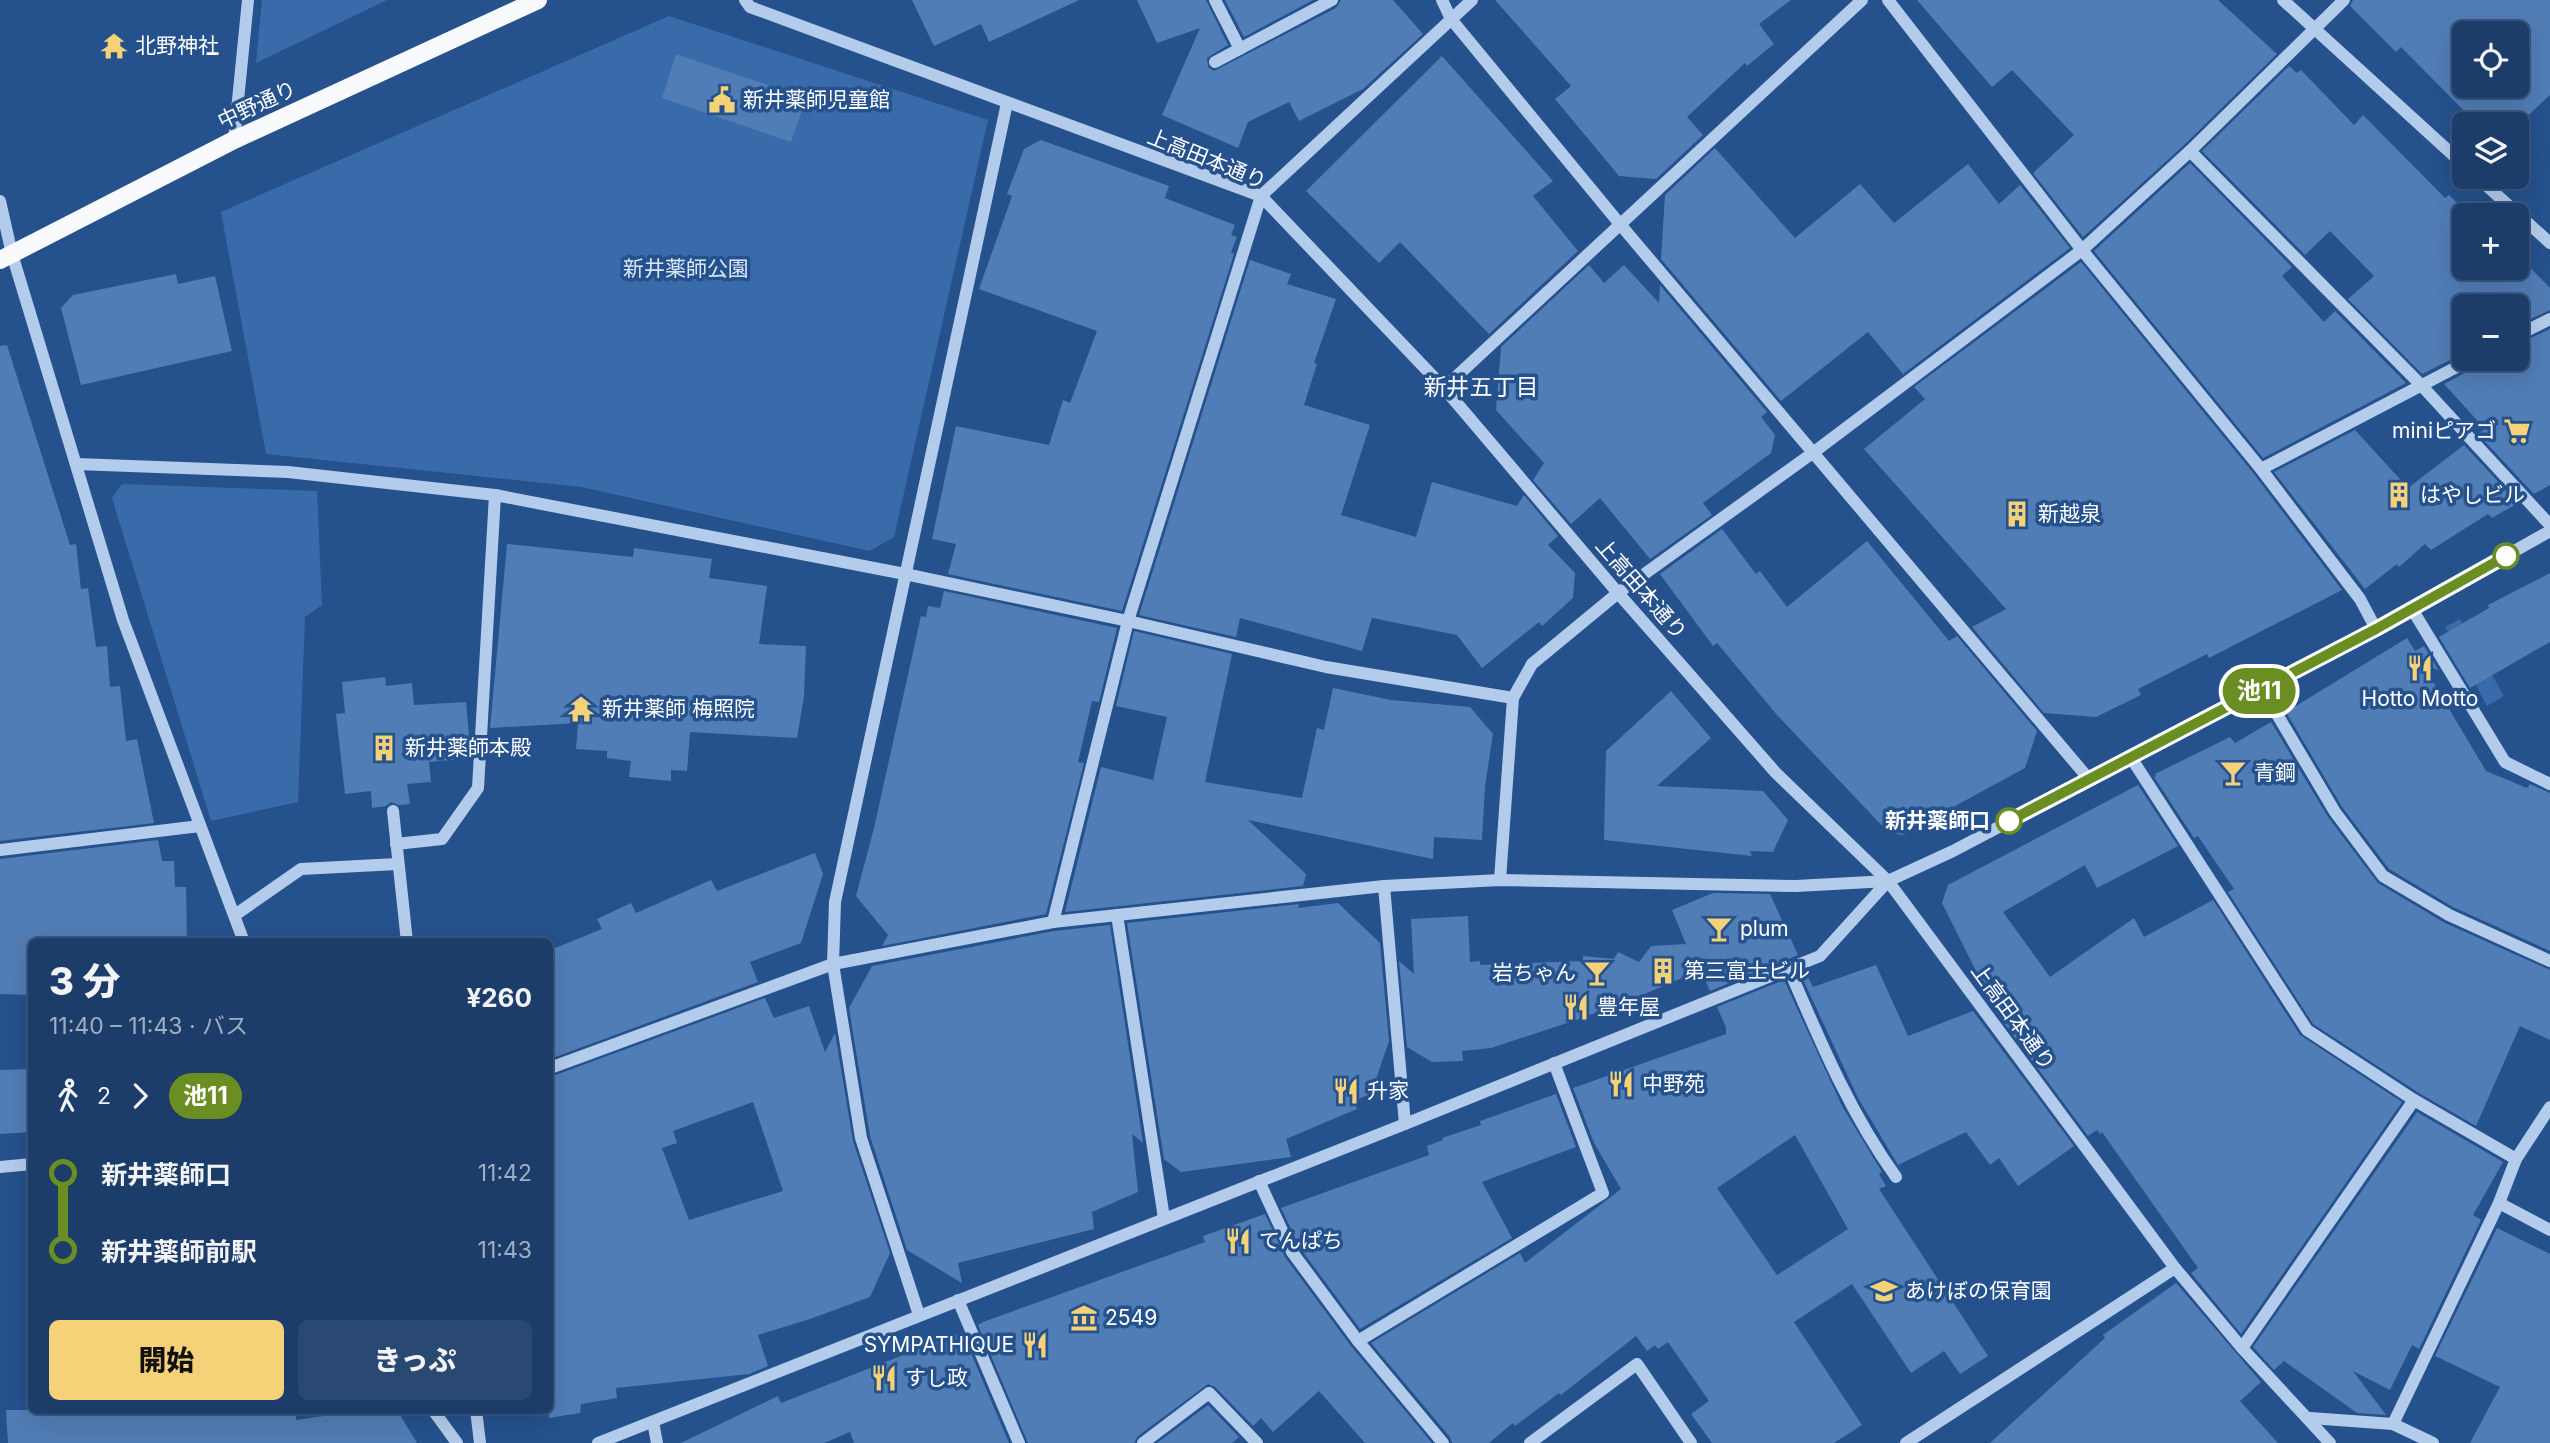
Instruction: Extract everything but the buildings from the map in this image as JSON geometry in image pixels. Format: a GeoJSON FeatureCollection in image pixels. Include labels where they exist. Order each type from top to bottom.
{"type":"FeatureCollection","features":[{"type":"Feature","properties":{"kind":"main road","name":"中野通り"},"geometry":{"type":"LineString","coordinates":[[6,257],[234,140],[538,0]]}},
{"type":"Feature","properties":{"kind":"street"},"geometry":{"type":"LineString","coordinates":[[234,140],[248,0]]}},
{"type":"Feature","properties":{"kind":"street","name":"上高田本通り"},"geometry":{"type":"LineString","coordinates":[[745,0],[750,7],[1261,196],[1444,388],[1618,593],[1776,773],[1888,881],[2175,1268],[2242,1348],[2310,1418],[2330,1443]]}},
{"type":"Feature","properties":{"kind":"street"},"geometry":{"type":"LineString","coordinates":[[1215,0],[1240,49]]}},
{"type":"Feature","properties":{"kind":"street"},"geometry":{"type":"LineString","coordinates":[[1215,62],[1332,0]]}},
{"type":"Feature","properties":{"kind":"street"},"geometry":{"type":"LineString","coordinates":[[1442,0],[1451,19],[1619,223],[2088,778]]}},
{"type":"Feature","properties":{"kind":"street"},"geometry":{"type":"LineString","coordinates":[[1053,922],[1128,621],[1261,196],[1472,0]]}},
{"type":"Feature","properties":{"kind":"street"},"geometry":{"type":"LineString","coordinates":[[1444,388],[1619,223],[1863,0]]}},
{"type":"Feature","properties":{"kind":"street"},"geometry":{"type":"LineString","coordinates":[[1888,0],[2082,250],[2261,469],[2360,598],[2376,629]]}},
{"type":"Feature","properties":{"kind":"street"},"geometry":{"type":"LineString","coordinates":[[2283,0],[2452,154]]}},
{"type":"Feature","properties":{"kind":"street"},"geometry":{"type":"LineString","coordinates":[[1500,880],[1513,698],[1532,664],[1618,593],[1814,452],[2082,250],[2190,151],[2344,0]]}},
{"type":"Feature","properties":{"kind":"street"},"geometry":{"type":"LineString","coordinates":[[919,1314],[861,1138],[833,964],[835,902],[1007,103]]}},
{"type":"Feature","properties":{"kind":"street"},"geometry":{"type":"LineString","coordinates":[[2190,151],[2421,384],[2550,525]]}},
{"type":"Feature","properties":{"kind":"street"},"geometry":{"type":"LineString","coordinates":[[2490,189],[2550,243]]}},
{"type":"Feature","properties":{"kind":"street"},"geometry":{"type":"LineString","coordinates":[[0,201],[6,257],[77,464],[123,620],[243,938]]}},
{"type":"Feature","properties":{"kind":"street"},"geometry":{"type":"LineString","coordinates":[[2529,330],[2550,319]]}},
{"type":"Feature","properties":{"kind":"street"},"geometry":{"type":"LineString","coordinates":[[2261,469],[2452,369]]}},
{"type":"Feature","properties":{"kind":"street"},"geometry":{"type":"LineString","coordinates":[[77,464],[288,472],[495,495],[905,574],[1128,621],[1326,667],[1513,698]]}},
{"type":"Feature","properties":{"kind":"street"},"geometry":{"type":"LineString","coordinates":[[396,844],[442,839],[478,788],[495,495]]}},
{"type":"Feature","properties":{"kind":"street"},"geometry":{"type":"LineString","coordinates":[[598,1443],[1405,1124],[1820,956],[1888,881],[1953,850],[2376,629],[2550,531]]}},
{"type":"Feature","properties":{"kind":"street"},"geometry":{"type":"LineString","coordinates":[[2412,609],[2505,762],[2550,784]]}},
{"type":"Feature","properties":{"kind":"street"},"geometry":{"type":"LineString","coordinates":[[2262,689],[2335,811],[2383,876],[2449,915],[2550,961]]}},
{"type":"Feature","properties":{"kind":"street"},"geometry":{"type":"LineString","coordinates":[[2130,757],[2307,1030],[2414,1100],[2516,1159]]}},
{"type":"Feature","properties":{"kind":"street"},"geometry":{"type":"LineString","coordinates":[[393,811],[406,938]]}},
{"type":"Feature","properties":{"kind":"street"},"geometry":{"type":"LineString","coordinates":[[0,850],[200,826]]}},
{"type":"Feature","properties":{"kind":"street"},"geometry":{"type":"LineString","coordinates":[[235,915],[301,869],[397,864]]}},
{"type":"Feature","properties":{"kind":"street"},"geometry":{"type":"LineString","coordinates":[[553,1067],[833,964],[1053,922],[1384,886],[1500,880],[1796,886],[1888,881]]}},
{"type":"Feature","properties":{"kind":"street"},"geometry":{"type":"LineString","coordinates":[[1384,886],[1405,1124]]}},
{"type":"Feature","properties":{"kind":"street"},"geometry":{"type":"LineString","coordinates":[[1117,915],[1164,1218]]}},
{"type":"Feature","properties":{"kind":"street"},"geometry":{"type":"LineString","coordinates":[[1790,969],[1834,1072],[1872,1143],[1896,1177]]}},
{"type":"Feature","properties":{"kind":"street"},"geometry":{"type":"LineString","coordinates":[[1358,1340],[1603,1194],[1554,1063]]}},
{"type":"Feature","properties":{"kind":"street"},"geometry":{"type":"LineString","coordinates":[[2242,1348],[2414,1100]]}},
{"type":"Feature","properties":{"kind":"street"},"geometry":{"type":"LineString","coordinates":[[2393,1424],[2499,1203],[2516,1159],[2550,1107]]}},
{"type":"Feature","properties":{"kind":"street"},"geometry":{"type":"LineString","coordinates":[[0,1167],[28,1164]]}},
{"type":"Feature","properties":{"kind":"street"},"geometry":{"type":"LineString","coordinates":[[1259,1181],[1292,1252],[1358,1340],[1443,1443]]}},
{"type":"Feature","properties":{"kind":"street"},"geometry":{"type":"LineString","coordinates":[[2499,1203],[2550,1230]]}},
{"type":"Feature","properties":{"kind":"street"},"geometry":{"type":"LineString","coordinates":[[1906,1443],[2175,1268]]}},
{"type":"Feature","properties":{"kind":"street"},"geometry":{"type":"LineString","coordinates":[[958,1300],[1019,1443]]}},
{"type":"Feature","properties":{"kind":"street"},"geometry":{"type":"LineString","coordinates":[[1530,1443],[1637,1364],[1691,1443]]}},
{"type":"Feature","properties":{"kind":"street"},"geometry":{"type":"LineString","coordinates":[[1143,1443],[1209,1393],[1256,1443]]}},
{"type":"Feature","properties":{"kind":"street"},"geometry":{"type":"LineString","coordinates":[[436,1414],[457,1443]]}},
{"type":"Feature","properties":{"kind":"street"},"geometry":{"type":"LineString","coordinates":[[476,1414],[480,1443]]}},
{"type":"Feature","properties":{"kind":"street"},"geometry":{"type":"LineString","coordinates":[[2310,1418],[2393,1424],[2433,1443]]}},
{"type":"Feature","properties":{"kind":"street"},"geometry":{"type":"LineString","coordinates":[[653,1422],[657,1443]]}},
{"type":"Feature","properties":{"kind":"green space"},"geometry":{"type":"Polygon","coordinates":[[[262,0],[387,0],[256,63],[262,0]]]}},
{"type":"Feature","properties":{"kind":"green space","name":"新井薬師公園"},"geometry":{"type":"Polygon","coordinates":[[[669,16],[988,120],[894,537],[870,551],[581,487],[266,454],[221,212],[669,16]]]}},
{"type":"Feature","properties":{"kind":"green space"},"geometry":{"type":"Polygon","coordinates":[[[122,484],[317,491],[322,605],[305,617],[298,802],[211,821],[112,498],[122,484]]]}},
{"type":"Feature","properties":{"kind":"green space"},"geometry":{"type":"Polygon","coordinates":[[[2460,619],[2504,696],[2487,706],[2445,627],[2460,619]]]}},
{"type":"Feature","properties":{"kind":"bus line","name":"池11"},"geometry":{"type":"LineString","coordinates":[[2009,821],[2376,629],[2506,556]]}},
{"type":"Feature","properties":{"kind":"place","name":"北野神社"},"geometry":{"type":"Point","coordinates":[114,46]}},
{"type":"Feature","properties":{"kind":"place","name":"新井薬師児童館"},"geometry":{"type":"Point","coordinates":[722,100]}},
{"type":"Feature","properties":{"kind":"place","name":"miniピアゴ"},"geometry":{"type":"Point","coordinates":[2517,431]}},
{"type":"Feature","properties":{"kind":"place","name":"はやしビル"},"geometry":{"type":"Point","coordinates":[2399,495]}},
{"type":"Feature","properties":{"kind":"place","name":"新越泉"},"geometry":{"type":"Point","coordinates":[2017,514]}},
{"type":"Feature","properties":{"kind":"place","name":"Hotto Motto"},"geometry":{"type":"Point","coordinates":[2420,668]}},
{"type":"Feature","properties":{"kind":"place","name":"新井薬師 梅照院"},"geometry":{"type":"Point","coordinates":[581,709]}},
{"type":"Feature","properties":{"kind":"place","name":"新井薬師本殿"},"geometry":{"type":"Point","coordinates":[384,748]}},
{"type":"Feature","properties":{"kind":"place","name":"青鋼"},"geometry":{"type":"Point","coordinates":[2233,773]}},
{"type":"Feature","properties":{"kind":"place","name":"新井薬師口"},"geometry":{"type":"Point","coordinates":[2009,821]}},
{"type":"Feature","properties":{"kind":"place","name":"plum"},"geometry":{"type":"Point","coordinates":[1719,929]}},
{"type":"Feature","properties":{"kind":"place","name":"第三富士ビル"},"geometry":{"type":"Point","coordinates":[1663,971]}},
{"type":"Feature","properties":{"kind":"place","name":"岩ちゃん"},"geometry":{"type":"Point","coordinates":[1597,973]}},
{"type":"Feature","properties":{"kind":"place","name":"豊年屋"},"geometry":{"type":"Point","coordinates":[1576,1007]}},
{"type":"Feature","properties":{"kind":"place","name":"中野苑"},"geometry":{"type":"Point","coordinates":[1621,1084]}},
{"type":"Feature","properties":{"kind":"place","name":"升家"},"geometry":{"type":"Point","coordinates":[1346,1091]}},
{"type":"Feature","properties":{"kind":"place","name":"てんぱち"},"geometry":{"type":"Point","coordinates":[1238,1241]}},
{"type":"Feature","properties":{"kind":"place","name":"あけぼの保育園"},"geometry":{"type":"Point","coordinates":[1884,1291]}},
{"type":"Feature","properties":{"kind":"place","name":"2549"},"geometry":{"type":"Point","coordinates":[1084,1318]}},
{"type":"Feature","properties":{"kind":"place","name":"SYMPATHIQUE"},"geometry":{"type":"Point","coordinates":[1035,1345]}},
{"type":"Feature","properties":{"kind":"place","name":"すし政"},"geometry":{"type":"Point","coordinates":[884,1378]}},
{"type":"Feature","properties":{"kind":"district","name":"新井五丁目"},"geometry":{"type":"Point","coordinates":[1481,387]}}]}
